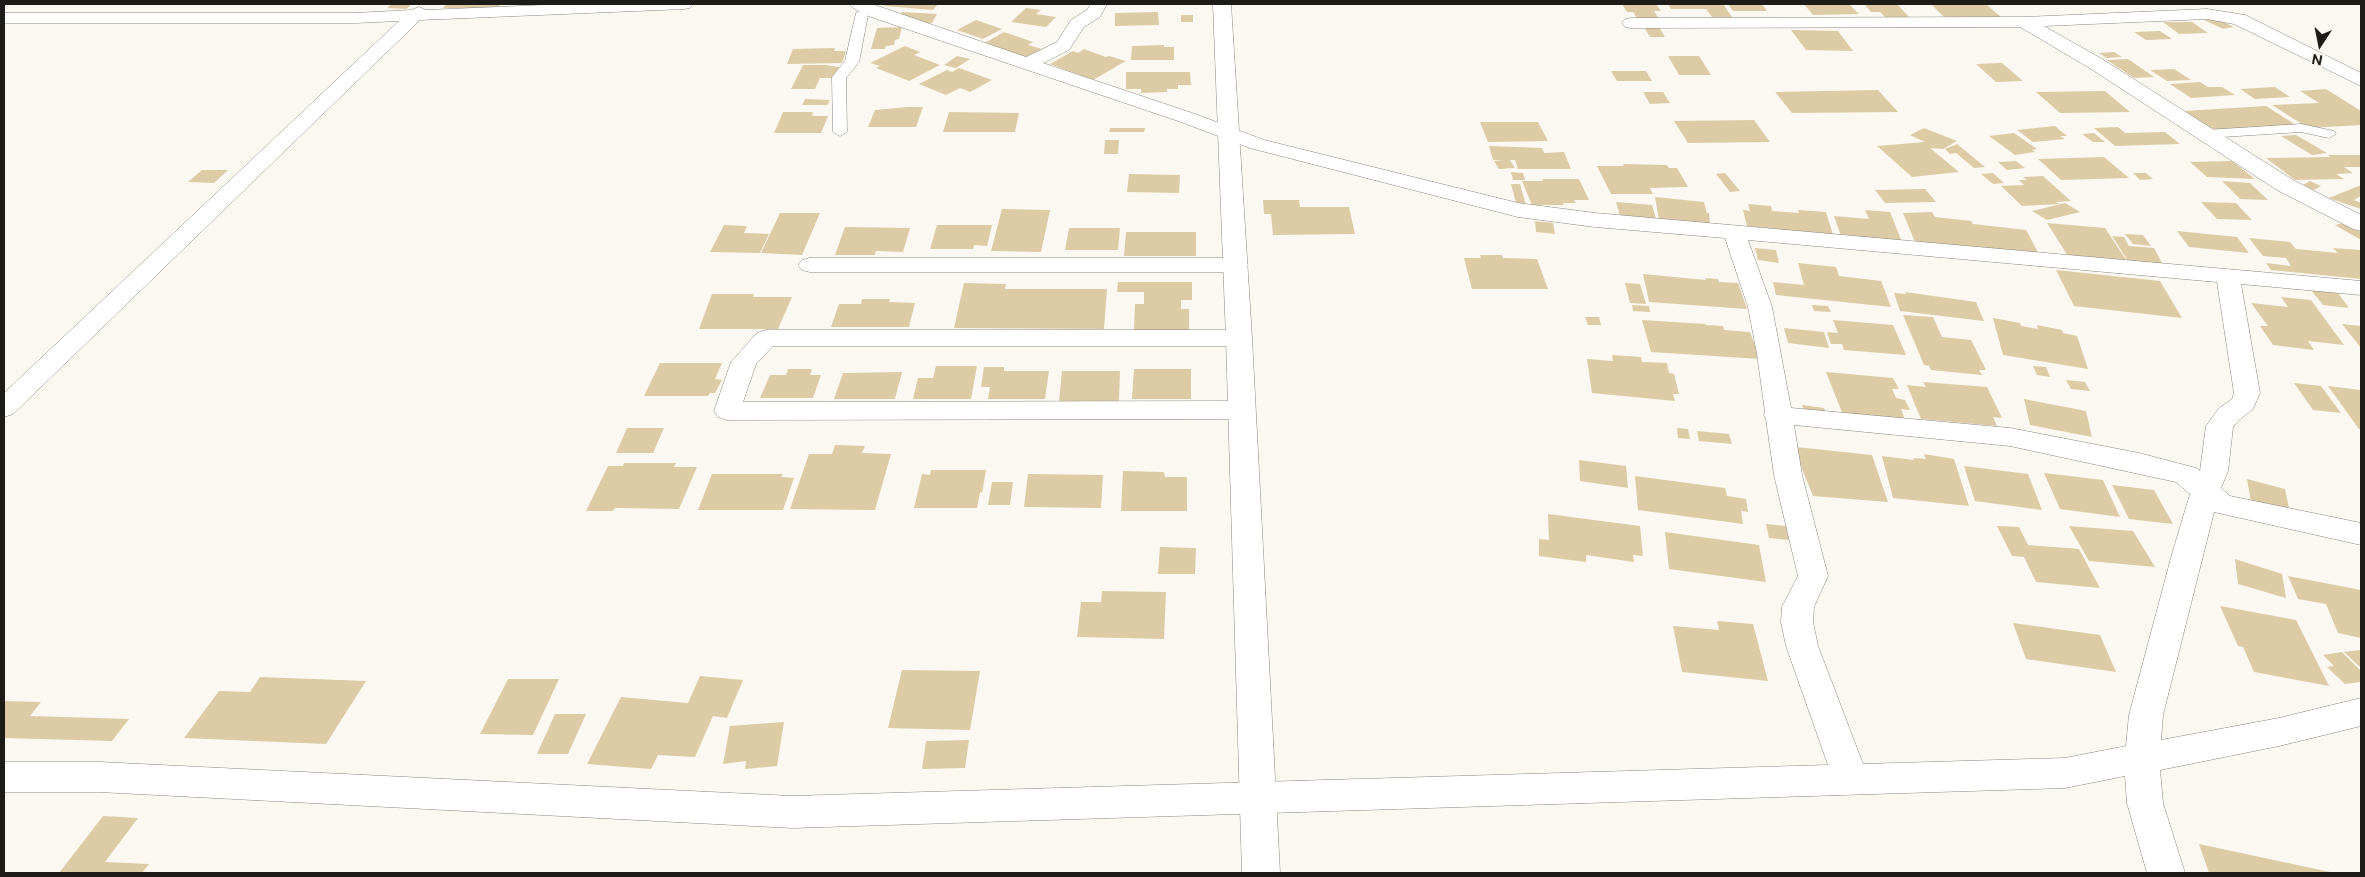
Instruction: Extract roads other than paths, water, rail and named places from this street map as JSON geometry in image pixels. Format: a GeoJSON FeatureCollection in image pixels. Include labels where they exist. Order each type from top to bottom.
{"type":"FeatureCollection","features":[{"type":"Feature","properties":{"kind":"street"},"geometry":{"type":"LineString","coordinates":[[26,4],[4,18],[684,4]]}},
{"type":"Feature","properties":{"kind":"street"},"geometry":{"type":"LineString","coordinates":[[1027,64],[1063,46],[1070,38],[1077,24],[1094,13],[1100,4]]}},
{"type":"Feature","properties":{"kind":"street"},"geometry":{"type":"LineString","coordinates":[[1222,4],[1236,265],[1261,873]]}},
{"type":"Feature","properties":{"kind":"street"},"geometry":{"type":"LineString","coordinates":[[2004,4],[2025,22],[2095,63],[2285,185],[2361,224]]}},
{"type":"Feature","properties":{"kind":"street"},"geometry":{"type":"LineString","coordinates":[[864,6],[1257,144],[1518,210],[1595,220],[2361,288]]}},
{"type":"Feature","properties":{"kind":"street"},"geometry":{"type":"LineString","coordinates":[[4,408],[420,10]]}},
{"type":"Feature","properties":{"kind":"street"},"geometry":{"type":"LineString","coordinates":[[1631,23],[2025,22],[2117,20],[2207,14],[2239,20],[2361,80]]}},
{"type":"Feature","properties":{"kind":"street"},"geometry":{"type":"LineString","coordinates":[[1734,232],[1760,307],[1770,354],[1788,475],[1813,576],[1798,608],[1797,622],[1802,646],[1851,780]]}},
{"type":"Feature","properties":{"kind":"street"},"geometry":{"type":"LineString","coordinates":[[810,265],[1236,265]]}},
{"type":"Feature","properties":{"kind":"street"},"geometry":{"type":"LineString","coordinates":[[2166,873],[2145,803],[2142,758],[2146,715],[2187,554],[2206,490],[2214,471],[2220,426],[2229,414],[2244,404],[2247,393],[2228,276]]}},
{"type":"Feature","properties":{"kind":"street"},"geometry":{"type":"LineString","coordinates":[[1239,338],[766,338],[744,362],[727,411],[1242,410]]}},
{"type":"Feature","properties":{"kind":"street"},"geometry":{"type":"LineString","coordinates":[[1778,415],[2010,437],[2139,463],[2186,475],[2221,504],[2361,534]]}},
{"type":"Feature","properties":{"kind":"street"},"geometry":{"type":"LineString","coordinates":[[4,777],[99,777],[792,812],[2065,773],[2279,732],[2361,712]]}},
{"type":"Feature","properties":{"kind":"lane"},"geometry":{"type":"LineString","coordinates":[[840,132],[839,77],[852,62],[864,6]]}},
{"type":"Feature","properties":{"kind":"lane"},"geometry":{"type":"LineString","coordinates":[[2206,134],[2300,128],[2329,134]]}}]}
